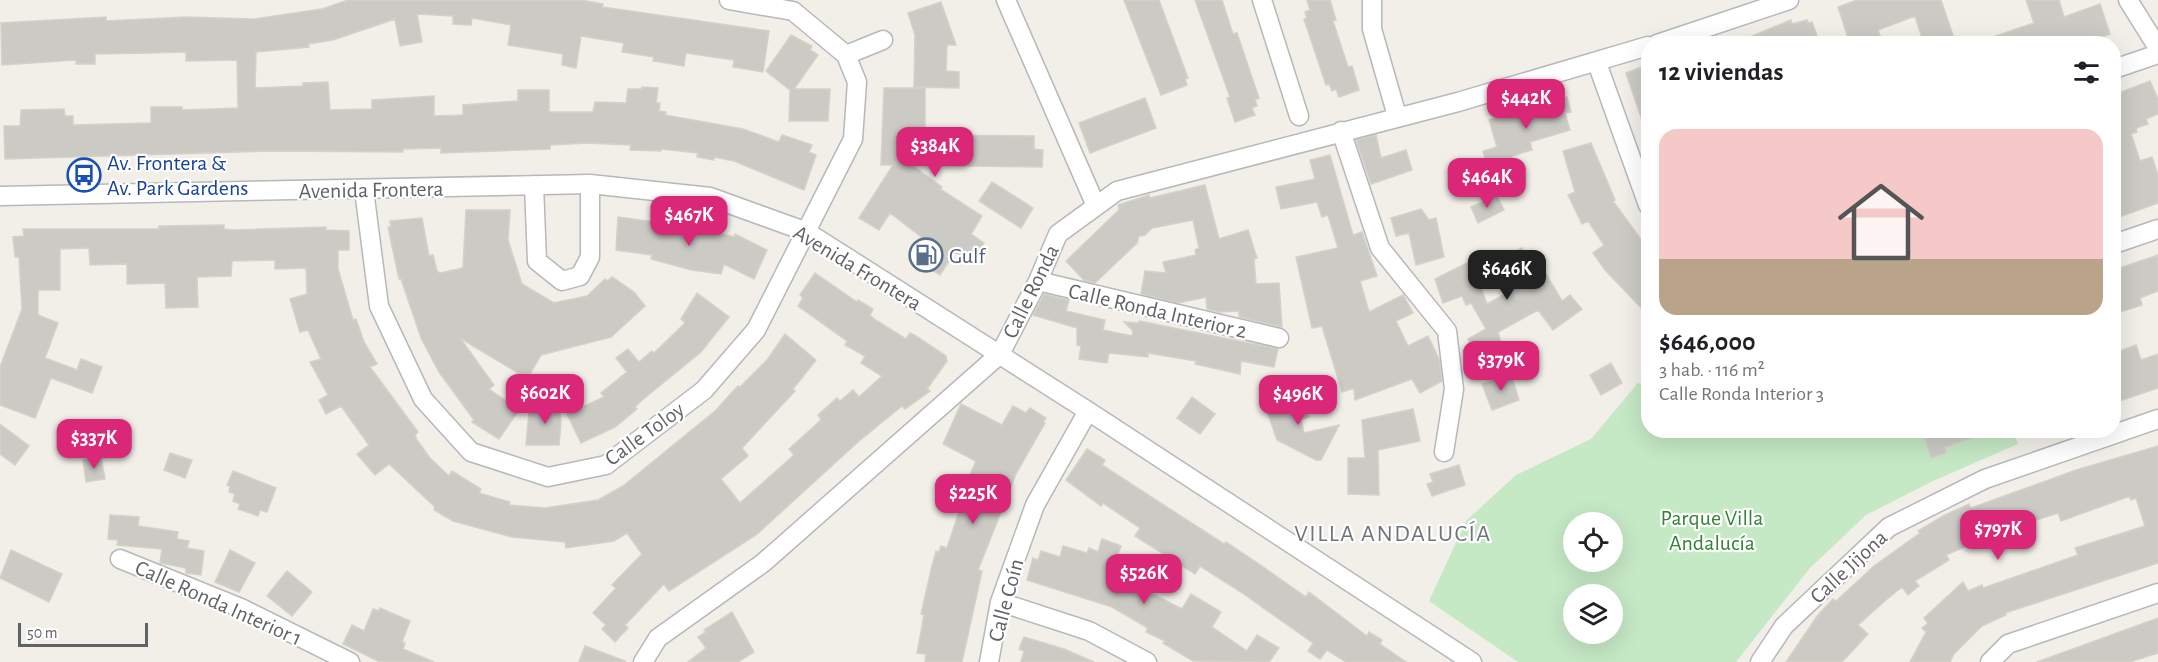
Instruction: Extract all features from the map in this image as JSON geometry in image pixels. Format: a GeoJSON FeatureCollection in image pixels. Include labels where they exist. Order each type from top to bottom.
{"type":"FeatureCollection","features":[{"type":"Feature","properties":{"kind":"street"},"geometry":{"type":"LineString","coordinates":[[729,0],[793,11],[846,55],[883,40]]}},
{"type":"Feature","properties":{"kind":"street"},"geometry":{"type":"LineString","coordinates":[[1006,0],[1096,206]]}},
{"type":"Feature","properties":{"kind":"street"},"geometry":{"type":"LineString","coordinates":[[1262,0],[1299,116]]}},
{"type":"Feature","properties":{"kind":"street"},"geometry":{"type":"LineString","coordinates":[[1372,0],[1372,29],[1397,116]]}},
{"type":"Feature","properties":{"kind":"street"},"geometry":{"type":"LineString","coordinates":[[1681,36],[1789,0]]}},
{"type":"Feature","properties":{"kind":"street"},"geometry":{"type":"LineString","coordinates":[[2128,0],[2158,48]]}},
{"type":"Feature","properties":{"kind":"street","name":"Calle Ronda"},"geometry":{"type":"LineString","coordinates":[[643,662],[658,638],[763,563],[1000,354],[1038,281],[1058,234],[1118,191],[1597,63],[1641,48]]}},
{"type":"Feature","properties":{"kind":"street"},"geometry":{"type":"LineString","coordinates":[[2121,67],[2158,54]]}},
{"type":"Feature","properties":{"kind":"street","name":"Calle Toloy"},"geometry":{"type":"LineString","coordinates":[[364,190],[379,306],[423,399],[471,452],[548,477],[606,465],[704,390],[756,330],[853,139],[857,82],[846,55]]}},
{"type":"Feature","properties":{"kind":"street"},"geometry":{"type":"LineString","coordinates":[[1597,63],[1641,186]]}},
{"type":"Feature","properties":{"kind":"street"},"geometry":{"type":"LineString","coordinates":[[1341,131],[1380,248],[1447,332],[1454,389],[1444,452]]}},
{"type":"Feature","properties":{"kind":"street"},"geometry":{"type":"LineString","coordinates":[[534,185],[537,261],[562,281],[580,276],[590,257],[590,184]]}},
{"type":"Feature","properties":{"kind":"street","name":"Avenida Frontera"},"geometry":{"type":"LineString","coordinates":[[0,196],[590,184],[710,197],[807,232],[1000,354],[1472,662]]}},
{"type":"Feature","properties":{"kind":"street"},"geometry":{"type":"LineString","coordinates":[[2121,242],[2158,229]]}},
{"type":"Feature","properties":{"kind":"street","name":"Calle Ronda Interior 2"},"geometry":{"type":"LineString","coordinates":[[1038,281],[1279,338]]}},
{"type":"Feature","properties":{"kind":"street","name":"Calle Coín"},"geometry":{"type":"LineString","coordinates":[[989,662],[1000,602],[1035,505],[1088,411]]}},
{"type":"Feature","properties":{"kind":"street","name":"Calle Jijona"},"geometry":{"type":"LineString","coordinates":[[2121,432],[2158,419]]}},
{"type":"Feature","properties":{"kind":"street","name":"Calle Jijona"},"geometry":{"type":"LineString","coordinates":[[1760,662],[1784,626],[1889,527],[1985,479],[2103,438]]}},
{"type":"Feature","properties":{"kind":"street","name":"Calle Ronda Interior 1"},"geometry":{"type":"LineString","coordinates":[[120,559],[241,608],[350,662]]}},
{"type":"Feature","properties":{"kind":"street"},"geometry":{"type":"LineString","coordinates":[[1990,662],[2008,644],[2158,593]]}},
{"type":"Feature","properties":{"kind":"street"},"geometry":{"type":"LineString","coordinates":[[1000,602],[1089,631],[1147,662]]}},
{"type":"Feature","properties":{"kind":"green space","name":"Parque Villa Andalucía"},"geometry":{"type":"Polygon","coordinates":[[[1638,383],[1641,384],[1641,438],[2016,438],[2018,444],[1933,481],[1866,515],[1810,568],[1736,662],[1518,662],[1429,601],[1466,521],[1516,475],[1591,439],[1638,383]]]}},
{"type":"Feature","properties":{"kind":"building"},"geometry":{"type":"Polygon","coordinates":[[[348,0],[581,0],[603,4],[602,7],[769,31],[763,72],[733,67],[734,60],[686,53],[684,66],[653,61],[654,57],[622,52],[624,43],[581,36],[576,68],[562,65],[563,54],[508,45],[511,25],[472,18],[471,25],[453,24],[453,16],[417,14],[422,42],[400,46],[395,19],[333,40],[308,44],[309,47],[256,52],[255,88],[303,86],[303,83],[328,82],[330,110],[372,109],[372,100],[434,96],[434,116],[463,115],[463,105],[518,101],[518,90],[549,90],[549,112],[593,112],[595,102],[626,103],[628,89],[658,88],[656,103],[660,103],[659,111],[666,112],[665,115],[743,129],[779,142],[782,135],[812,145],[809,152],[816,155],[804,190],[734,161],[714,157],[714,160],[697,157],[698,153],[661,149],[661,151],[630,150],[631,145],[587,143],[550,145],[550,149],[441,153],[441,148],[403,149],[403,152],[270,151],[5,159],[4,126],[20,126],[21,110],[64,109],[65,116],[73,116],[73,125],[151,123],[151,107],[182,107],[182,110],[238,108],[237,60],[186,61],[186,52],[95,54],[95,64],[76,64],[76,60],[2,65],[1,23],[106,17],[106,21],[186,17],[254,19],[322,9],[348,0]]]}},
{"type":"Feature","properties":{"kind":"building"},"geometry":{"type":"Polygon","coordinates":[[[1124,0],[1159,0],[1188,78],[1185,79],[1187,85],[1161,95],[1124,0]]]}},
{"type":"Feature","properties":{"kind":"building"},"geometry":{"type":"Polygon","coordinates":[[[1195,0],[1222,0],[1233,34],[1237,33],[1259,98],[1255,100],[1257,106],[1252,108],[1255,115],[1235,122],[1227,98],[1230,97],[1195,0]]]}},
{"type":"Feature","properties":{"kind":"building"},"geometry":{"type":"Polygon","coordinates":[[[1307,0],[1330,0],[1336,20],[1333,21],[1348,67],[1352,66],[1359,90],[1339,97],[1336,89],[1332,91],[1329,84],[1326,85],[1304,19],[1307,18],[1305,12],[1310,10],[1307,0]]]}},
{"type":"Feature","properties":{"kind":"building"},"geometry":{"type":"Polygon","coordinates":[[[1857,0],[1941,0],[1953,36],[1921,36],[1915,16],[1878,30],[1880,36],[1847,36],[1838,7],[1857,0]]]}},
{"type":"Feature","properties":{"kind":"building"},"geometry":{"type":"Polygon","coordinates":[[[2026,0],[2059,0],[2064,17],[2100,4],[2110,34],[2105,36],[1996,36],[2034,23],[2026,0]]]}},
{"type":"Feature","properties":{"kind":"building"},"geometry":{"type":"Polygon","coordinates":[[[941,2],[956,45],[947,45],[946,71],[959,72],[959,88],[914,87],[915,35],[908,13],[941,2]]]}},
{"type":"Feature","properties":{"kind":"building"},"geometry":{"type":"Polygon","coordinates":[[[1791,20],[1792,24],[1807,20],[1808,23],[1812,22],[1817,36],[1752,36],[1791,20]]]}},
{"type":"Feature","properties":{"kind":"building"},"geometry":{"type":"Polygon","coordinates":[[[791,35],[812,46],[810,50],[818,55],[794,89],[830,89],[828,121],[789,121],[790,90],[766,71],[791,35]]]}},
{"type":"Feature","properties":{"kind":"building"},"geometry":{"type":"Polygon","coordinates":[[[1641,67],[1641,117],[1626,73],[1641,67]]]}},
{"type":"Feature","properties":{"kind":"building"},"geometry":{"type":"Polygon","coordinates":[[[2150,81],[2158,99],[2158,114],[2146,119],[2148,124],[2136,128],[2137,132],[2131,134],[2140,161],[2152,157],[2158,175],[2158,203],[2121,216],[2121,92],[2150,81]]]}},
{"type":"Feature","properties":{"kind":"building"},"geometry":{"type":"Polygon","coordinates":[[[884,88],[925,88],[925,135],[1034,136],[1034,149],[1043,150],[1042,167],[912,165],[942,187],[940,189],[982,216],[971,234],[984,243],[971,262],[955,252],[940,275],[912,257],[924,239],[890,213],[879,230],[859,218],[893,165],[881,165],[884,88]]]}},
{"type":"Feature","properties":{"kind":"building"},"geometry":{"type":"Polygon","coordinates":[[[1567,97],[1571,112],[1565,113],[1570,130],[1530,142],[1532,150],[1512,156],[1513,161],[1488,169],[1483,151],[1497,147],[1489,120],[1567,97]]]}},
{"type":"Feature","properties":{"kind":"building"},"geometry":{"type":"Polygon","coordinates":[[[1145,98],[1156,128],[1090,153],[1079,123],[1145,98]]]}},
{"type":"Feature","properties":{"kind":"building"},"geometry":{"type":"Polygon","coordinates":[[[1376,135],[1381,158],[1406,150],[1412,170],[1371,184],[1356,140],[1376,135]]]}},
{"type":"Feature","properties":{"kind":"building"},"geometry":{"type":"Polygon","coordinates":[[[1591,143],[1615,200],[1613,201],[1641,239],[1641,308],[1605,270],[1593,253],[1604,245],[1588,221],[1582,224],[1568,195],[1575,192],[1563,151],[1591,143]]]}},
{"type":"Feature","properties":{"kind":"building"},"geometry":{"type":"Polygon","coordinates":[[[1330,155],[1353,235],[1362,232],[1377,276],[1360,281],[1369,312],[1403,295],[1413,313],[1396,321],[1408,346],[1428,336],[1439,359],[1442,381],[1420,393],[1412,379],[1355,400],[1354,388],[1342,392],[1322,326],[1312,328],[1296,257],[1338,248],[1328,215],[1322,217],[1317,202],[1281,209],[1276,187],[1315,179],[1310,160],[1330,155]]]}},
{"type":"Feature","properties":{"kind":"building"},"geometry":{"type":"Polygon","coordinates":[[[992,182],[1033,208],[1021,228],[979,201],[992,182]]]}},
{"type":"Feature","properties":{"kind":"building"},"geometry":{"type":"Polygon","coordinates":[[[1205,185],[1219,239],[1248,230],[1257,258],[1254,259],[1256,284],[1279,283],[1282,327],[1239,317],[1239,311],[1219,312],[1207,309],[1206,297],[1178,303],[1141,294],[1145,271],[1166,273],[1163,262],[1196,255],[1195,250],[1199,248],[1193,220],[1152,228],[1145,235],[1139,236],[1137,243],[1095,283],[1084,280],[1066,261],[1119,210],[1118,205],[1149,195],[1150,198],[1205,185]]]}},
{"type":"Feature","properties":{"kind":"building"},"geometry":{"type":"Polygon","coordinates":[[[1497,196],[1504,210],[1478,223],[1471,207],[1497,196]]]}},
{"type":"Feature","properties":{"kind":"building"},"geometry":{"type":"Polygon","coordinates":[[[1421,209],[1429,220],[1436,218],[1444,257],[1416,265],[1409,233],[1396,236],[1391,218],[1421,209]]]}},
{"type":"Feature","properties":{"kind":"building"},"geometry":{"type":"Polygon","coordinates":[[[466,210],[510,210],[508,240],[522,284],[554,303],[587,296],[605,279],[607,281],[612,277],[634,292],[645,306],[611,337],[541,355],[530,374],[518,373],[460,338],[494,385],[489,389],[519,410],[499,439],[472,422],[474,420],[439,372],[421,338],[401,279],[399,279],[388,227],[391,227],[390,221],[422,218],[429,256],[433,255],[437,271],[440,273],[463,268],[466,210]]]}},
{"type":"Feature","properties":{"kind":"building"},"geometry":{"type":"Polygon","coordinates":[[[618,217],[701,228],[734,237],[735,234],[767,250],[754,279],[724,264],[721,274],[692,270],[651,259],[652,255],[616,250],[618,217]]]}},
{"type":"Feature","properties":{"kind":"building"},"geometry":{"type":"Polygon","coordinates":[[[224,225],[224,229],[232,230],[326,227],[326,230],[349,231],[349,250],[338,250],[338,269],[353,320],[356,319],[364,342],[377,364],[370,367],[418,432],[415,435],[417,440],[430,458],[449,476],[452,471],[481,489],[479,493],[510,502],[509,505],[545,508],[598,500],[623,486],[715,411],[767,360],[785,334],[816,360],[793,389],[795,391],[742,448],[748,456],[721,479],[740,503],[794,455],[789,449],[821,420],[818,415],[837,398],[840,401],[853,390],[859,397],[882,376],[861,363],[865,356],[845,345],[847,341],[798,306],[803,298],[800,295],[815,273],[857,302],[858,300],[873,309],[870,315],[874,319],[906,339],[910,333],[916,336],[946,356],[947,361],[927,389],[930,391],[905,409],[902,406],[858,442],[756,535],[669,591],[664,584],[625,625],[628,628],[615,642],[602,629],[606,625],[593,613],[616,588],[612,585],[642,554],[627,533],[614,541],[566,548],[565,542],[512,537],[453,521],[434,510],[435,507],[389,464],[375,475],[357,454],[369,445],[341,406],[326,414],[319,400],[328,395],[310,362],[321,359],[308,330],[300,332],[290,299],[307,294],[306,268],[275,269],[275,260],[232,261],[231,276],[197,277],[198,307],[166,308],[165,283],[127,284],[127,264],[90,265],[89,248],[60,249],[60,290],[38,290],[38,315],[58,323],[45,358],[77,370],[81,359],[102,367],[92,393],[51,378],[35,418],[0,405],[0,367],[22,309],[19,257],[15,257],[13,237],[24,236],[23,229],[159,229],[159,226],[224,225]]]}},
{"type":"Feature","properties":{"kind":"building"},"geometry":{"type":"Polygon","coordinates":[[[1522,248],[1526,256],[1533,252],[1562,301],[1570,295],[1582,309],[1553,330],[1538,310],[1498,332],[1502,347],[1471,365],[1463,350],[1471,346],[1468,339],[1486,329],[1471,303],[1466,305],[1462,296],[1443,303],[1435,279],[1471,261],[1487,304],[1520,286],[1505,256],[1522,248]]]}},
{"type":"Feature","properties":{"kind":"building"},"geometry":{"type":"Polygon","coordinates":[[[2158,255],[2158,291],[2140,298],[2142,305],[2121,312],[2121,268],[2158,255]]]}},
{"type":"Feature","properties":{"kind":"building"},"geometry":{"type":"Polygon","coordinates":[[[697,293],[729,317],[701,352],[641,401],[635,407],[637,409],[615,427],[581,443],[567,414],[604,397],[601,393],[627,372],[616,358],[628,349],[639,362],[652,351],[654,353],[685,323],[681,319],[697,293]]]}},
{"type":"Feature","properties":{"kind":"building"},"geometry":{"type":"Polygon","coordinates":[[[1044,294],[1069,300],[1066,311],[1105,320],[1103,330],[1132,336],[1133,331],[1124,322],[1139,323],[1139,321],[1278,349],[1274,367],[1241,361],[1240,374],[1195,364],[1196,361],[1148,353],[1148,357],[1109,353],[1107,363],[1079,359],[1081,346],[1077,345],[1077,328],[1033,315],[1044,294]]]}},
{"type":"Feature","properties":{"kind":"building"},"geometry":{"type":"Polygon","coordinates":[[[2136,345],[2141,360],[2158,354],[2158,388],[2121,401],[2121,350],[2136,345]]]}},
{"type":"Feature","properties":{"kind":"building"},"geometry":{"type":"Polygon","coordinates":[[[1611,363],[1622,383],[1601,395],[1590,375],[1611,363]]]}},
{"type":"Feature","properties":{"kind":"building"},"geometry":{"type":"Polygon","coordinates":[[[1511,374],[1519,400],[1492,410],[1482,384],[1511,374]]]}},
{"type":"Feature","properties":{"kind":"building"},"geometry":{"type":"Polygon","coordinates":[[[550,388],[555,388],[561,421],[559,445],[526,445],[529,412],[549,414],[550,388]]]}},
{"type":"Feature","properties":{"kind":"building"},"geometry":{"type":"Polygon","coordinates":[[[1299,388],[1309,417],[1301,420],[1304,433],[1339,425],[1321,460],[1316,460],[1277,440],[1266,408],[1276,404],[1274,397],[1299,388]]]}},
{"type":"Feature","properties":{"kind":"building"},"geometry":{"type":"Polygon","coordinates":[[[1192,397],[1215,414],[1200,434],[1177,418],[1192,397]]]}},
{"type":"Feature","properties":{"kind":"building"},"geometry":{"type":"Polygon","coordinates":[[[961,404],[1002,425],[1013,406],[1026,413],[1030,408],[1046,418],[1016,474],[978,570],[982,571],[962,662],[925,662],[926,654],[917,653],[924,615],[921,614],[931,570],[936,551],[939,552],[941,546],[947,548],[962,503],[958,502],[976,461],[943,444],[961,404]]]}},
{"type":"Feature","properties":{"kind":"building"},"geometry":{"type":"Polygon","coordinates":[[[1413,409],[1420,441],[1378,450],[1379,495],[1348,494],[1348,458],[1365,458],[1362,420],[1413,409]]]}},
{"type":"Feature","properties":{"kind":"building"},"geometry":{"type":"Polygon","coordinates":[[[0,424],[29,446],[15,465],[0,454],[0,424]]]}},
{"type":"Feature","properties":{"kind":"building"},"geometry":{"type":"Polygon","coordinates":[[[1925,438],[1972,438],[1945,447],[1946,453],[1931,458],[1925,438]]]}},
{"type":"Feature","properties":{"kind":"building"},"geometry":{"type":"Polygon","coordinates":[[[2158,446],[2158,563],[2005,613],[2006,615],[1982,626],[1954,654],[1950,662],[1910,662],[1926,632],[1922,628],[1928,623],[1924,618],[1963,582],[1968,591],[1982,585],[1983,588],[2078,555],[2075,548],[2145,526],[2136,498],[2131,500],[2130,496],[2061,521],[2058,513],[1997,533],[1993,529],[1980,540],[1946,555],[1949,560],[1915,581],[1919,586],[1908,595],[1902,587],[1886,600],[1858,625],[1868,634],[1842,662],[1786,662],[1818,615],[1833,599],[1836,601],[1874,566],[1920,533],[1918,531],[1943,516],[1969,504],[1971,508],[2076,470],[2158,446]]]}},
{"type":"Feature","properties":{"kind":"building"},"geometry":{"type":"Polygon","coordinates":[[[1087,449],[1105,460],[1102,465],[1224,544],[1226,542],[1306,597],[1309,592],[1367,636],[1369,632],[1382,640],[1380,644],[1406,662],[1346,662],[1327,650],[1320,659],[1308,651],[1313,643],[1241,592],[1200,566],[1195,574],[1135,536],[1140,528],[1103,503],[1101,506],[1066,480],[1087,449]]]}},
{"type":"Feature","properties":{"kind":"building"},"geometry":{"type":"Polygon","coordinates":[[[170,453],[192,460],[185,478],[164,470],[170,453]]]}},
{"type":"Feature","properties":{"kind":"building"},"geometry":{"type":"Polygon","coordinates":[[[101,457],[105,479],[86,482],[83,460],[101,457]]]}},
{"type":"Feature","properties":{"kind":"building"},"geometry":{"type":"Polygon","coordinates":[[[1459,465],[1465,485],[1432,496],[1427,484],[1433,482],[1430,474],[1459,465]]]}},
{"type":"Feature","properties":{"kind":"building"},"geometry":{"type":"Polygon","coordinates":[[[233,471],[276,488],[267,512],[260,510],[258,516],[238,509],[240,504],[233,501],[235,494],[229,492],[230,487],[227,485],[233,471]]]}},
{"type":"Feature","properties":{"kind":"building"},"geometry":{"type":"Polygon","coordinates":[[[110,515],[139,517],[138,526],[178,532],[177,539],[189,541],[187,548],[204,551],[201,575],[186,573],[186,568],[160,563],[162,549],[117,545],[118,540],[108,539],[110,515]]]}},
{"type":"Feature","properties":{"kind":"building"},"geometry":{"type":"Polygon","coordinates":[[[1102,539],[1121,546],[1113,567],[1146,583],[1143,589],[1182,609],[1191,594],[1221,612],[1212,627],[1247,651],[1257,635],[1279,648],[1269,662],[1193,661],[1163,643],[1165,641],[1146,632],[1148,628],[1112,607],[1027,580],[1033,558],[1038,560],[1041,551],[1060,557],[1063,546],[1087,553],[1089,548],[1098,552],[1102,539]]]}},
{"type":"Feature","properties":{"kind":"building"},"geometry":{"type":"Polygon","coordinates":[[[11,550],[62,574],[49,602],[0,578],[11,550]]]}},
{"type":"Feature","properties":{"kind":"building"},"geometry":{"type":"Polygon","coordinates":[[[230,550],[255,563],[239,592],[215,582],[230,550]]]}},
{"type":"Feature","properties":{"kind":"building"},"geometry":{"type":"Polygon","coordinates":[[[287,571],[312,592],[292,616],[267,596],[287,571]]]}},
{"type":"Feature","properties":{"kind":"building"},"geometry":{"type":"Polygon","coordinates":[[[380,608],[410,621],[402,642],[405,643],[403,649],[434,662],[380,662],[343,644],[352,625],[364,631],[373,609],[379,611],[380,608]]]}},
{"type":"Feature","properties":{"kind":"building"},"geometry":{"type":"Polygon","coordinates":[[[732,612],[754,652],[738,662],[688,662],[706,648],[698,637],[706,632],[704,630],[732,612]]]}},
{"type":"Feature","properties":{"kind":"building"},"geometry":{"type":"Polygon","coordinates":[[[2158,618],[2158,653],[2130,662],[2037,662],[2158,618]]]}},
{"type":"Feature","properties":{"kind":"building"},"geometry":{"type":"Polygon","coordinates":[[[1024,637],[1064,649],[1094,662],[1021,662],[1024,651],[1019,649],[1024,637]]]}},
{"type":"Feature","properties":{"kind":"building"},"geometry":{"type":"Polygon","coordinates":[[[585,646],[625,661],[625,662],[579,662],[585,646]]]}},
{"type":"Feature","properties":{"kind":"place","name":"Av. Frontera & Av. Park Gardens"},"geometry":{"type":"Point","coordinates":[84,175]}},
{"type":"Feature","properties":{"kind":"place","name":"Gulf"},"geometry":{"type":"Point","coordinates":[926,255]}},
{"type":"Feature","properties":{"kind":"district","name":"VILLA ANDALUCÍA"},"geometry":{"type":"Point","coordinates":[1393,533]}}]}
